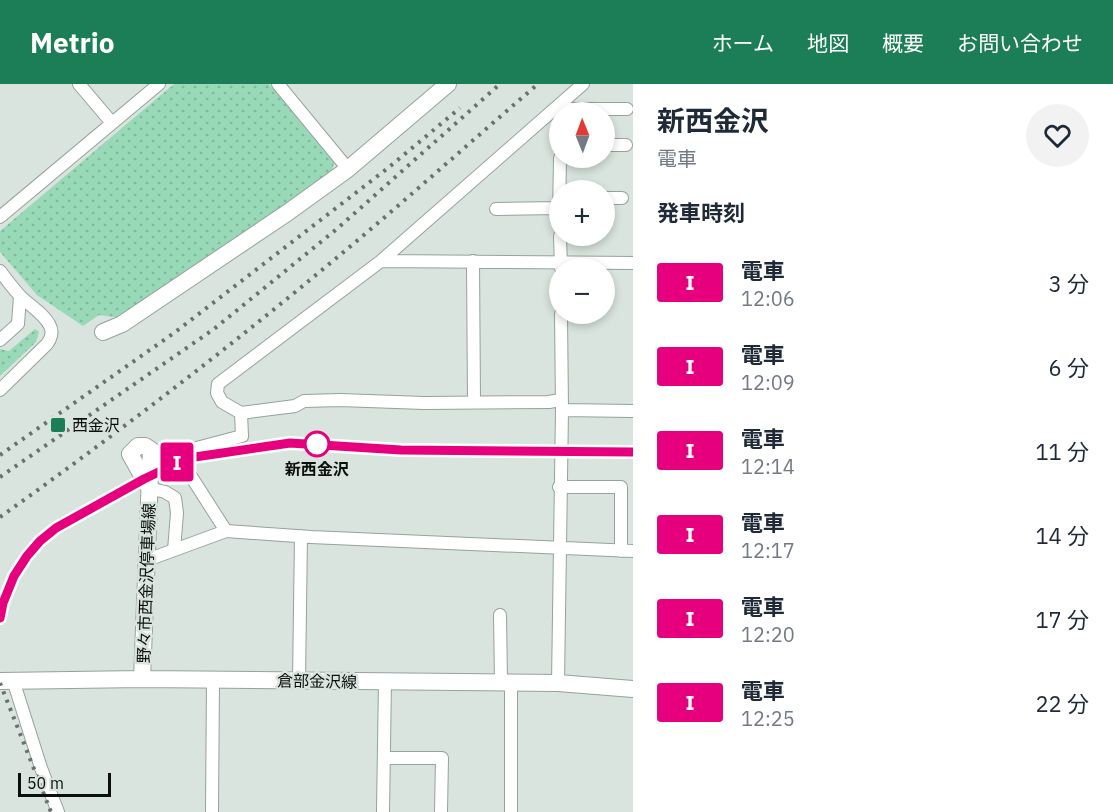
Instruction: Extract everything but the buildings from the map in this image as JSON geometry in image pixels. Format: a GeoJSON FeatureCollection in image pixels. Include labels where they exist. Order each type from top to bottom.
{"type":"FeatureCollection","features":[{"type":"Feature","properties":{"kind":"main road"},"geometry":{"type":"LineString","coordinates":[[103,332],[122,324],[287,213],[348,169],[448,84]]}},
{"type":"Feature","properties":{"kind":"main road","name":"野々市西金沢停車場線"},"geometry":{"type":"LineString","coordinates":[[142,679],[149,488]]}},
{"type":"Feature","properties":{"kind":"main road","name":"倉部金沢線"},"geometry":{"type":"LineString","coordinates":[[7,681],[142,679],[558,683],[633,689]]}},
{"type":"Feature","properties":{"kind":"street"},"geometry":{"type":"LineString","coordinates":[[79,84],[112,123]]}},
{"type":"Feature","properties":{"kind":"street"},"geometry":{"type":"LineString","coordinates":[[0,217],[159,84]]}},
{"type":"Feature","properties":{"kind":"street"},"geometry":{"type":"LineString","coordinates":[[278,84],[348,169]]}},
{"type":"Feature","properties":{"kind":"street"},"geometry":{"type":"LineString","coordinates":[[569,102],[583,84]]}},
{"type":"Feature","properties":{"kind":"street"},"geometry":{"type":"LineString","coordinates":[[615,109],[627,109]]}},
{"type":"Feature","properties":{"kind":"street"},"geometry":{"type":"LineString","coordinates":[[549,120],[381,261],[218,384],[217,393],[222,402],[241,413],[295,406],[304,401],[340,400],[424,403],[549,402],[633,411]]}},
{"type":"Feature","properties":{"kind":"street"},"geometry":{"type":"LineString","coordinates":[[615,145],[627,145]]}},
{"type":"Feature","properties":{"kind":"street"},"geometry":{"type":"LineString","coordinates":[[615,198],[622,198]]}},
{"type":"Feature","properties":{"kind":"street"},"geometry":{"type":"LineString","coordinates":[[496,209],[549,208]]}},
{"type":"Feature","properties":{"kind":"street"},"geometry":{"type":"LineString","coordinates":[[381,261],[473,261],[549,265]]}},
{"type":"Feature","properties":{"kind":"street"},"geometry":{"type":"LineString","coordinates":[[473,261],[474,402]]}},
{"type":"Feature","properties":{"kind":"street"},"geometry":{"type":"LineString","coordinates":[[615,264],[633,263]]}},
{"type":"Feature","properties":{"kind":"street"},"geometry":{"type":"LineString","coordinates":[[0,271],[20,296],[50,326],[48,341],[0,389]]}},
{"type":"Feature","properties":{"kind":"street"},"geometry":{"type":"LineString","coordinates":[[0,340],[18,324],[20,296]]}},
{"type":"Feature","properties":{"kind":"street"},"geometry":{"type":"LineString","coordinates":[[0,334],[19,315]]}},
{"type":"Feature","properties":{"kind":"street"},"geometry":{"type":"LineString","coordinates":[[558,683],[561,324]]}},
{"type":"Feature","properties":{"kind":"street"},"geometry":{"type":"LineString","coordinates":[[189,450],[242,436],[241,413]]}},
{"type":"Feature","properties":{"kind":"street"},"geometry":{"type":"LineString","coordinates":[[185,467],[225,531]]}},
{"type":"Feature","properties":{"kind":"street"},"geometry":{"type":"LineString","coordinates":[[147,560],[225,531],[627,551],[621,487],[560,487]]}},
{"type":"Feature","properties":{"kind":"street"},"geometry":{"type":"LineString","coordinates":[[149,488],[165,492],[175,498],[177,513],[174,550]]}},
{"type":"Feature","properties":{"kind":"street"},"geometry":{"type":"LineString","coordinates":[[299,680],[301,536]]}},
{"type":"Feature","properties":{"kind":"street"},"geometry":{"type":"LineString","coordinates":[[500,615],[506,683],[511,812]]}},
{"type":"Feature","properties":{"kind":"street"},"geometry":{"type":"LineString","coordinates":[[212,812],[213,680]]}},
{"type":"Feature","properties":{"kind":"street"},"geometry":{"type":"LineString","coordinates":[[7,681],[58,812]]}},
{"type":"Feature","properties":{"kind":"street"},"geometry":{"type":"LineString","coordinates":[[383,812],[385,681]]}},
{"type":"Feature","properties":{"kind":"street"},"geometry":{"type":"LineString","coordinates":[[384,758],[441,758],[441,812]]}},
{"type":"Feature","properties":{"kind":"green space"},"geometry":{"type":"Polygon","coordinates":[[[174,84],[269,84],[334,163],[332,172],[121,318],[99,315],[83,326],[37,295],[0,252],[0,231],[174,84]]]}},
{"type":"Feature","properties":{"kind":"green space"},"geometry":{"type":"Polygon","coordinates":[[[35,329],[39,332],[36,342],[0,376],[0,349],[9,351],[35,329]]]}},
{"type":"Feature","properties":{"kind":"railway"},"geometry":{"type":"LineString","coordinates":[[0,477],[214,329],[338,228],[500,84]]}},
{"type":"Feature","properties":{"kind":"railway"},"geometry":{"type":"LineString","coordinates":[[0,517],[90,452],[223,350],[376,225],[538,84]]}},
{"type":"Feature","properties":{"kind":"railway"},"geometry":{"type":"LineString","coordinates":[[0,455],[174,333],[388,168],[460,108]]}},
{"type":"Feature","properties":{"kind":"railway"},"geometry":{"type":"LineString","coordinates":[[0,618],[3,603],[14,576],[40,541],[56,528],[149,476],[187,458],[290,443],[451,451],[633,452]]}},
{"type":"Feature","properties":{"kind":"railway"},"geometry":{"type":"LineString","coordinates":[[0,683],[51,812]]}},
{"type":"Feature","properties":{"kind":"train","name":"I"},"geometry":{"type":"LineString","coordinates":[[0,618],[3,603],[14,576],[40,541],[56,528],[171,464],[202,454],[290,443],[401,450],[633,452]]}},
{"type":"Feature","properties":{"kind":"place","name":"西金沢"},"geometry":{"type":"Point","coordinates":[58,425]}},
{"type":"Feature","properties":{"kind":"place","name":"新西金沢"},"geometry":{"type":"Point","coordinates":[317,444]}}]}
